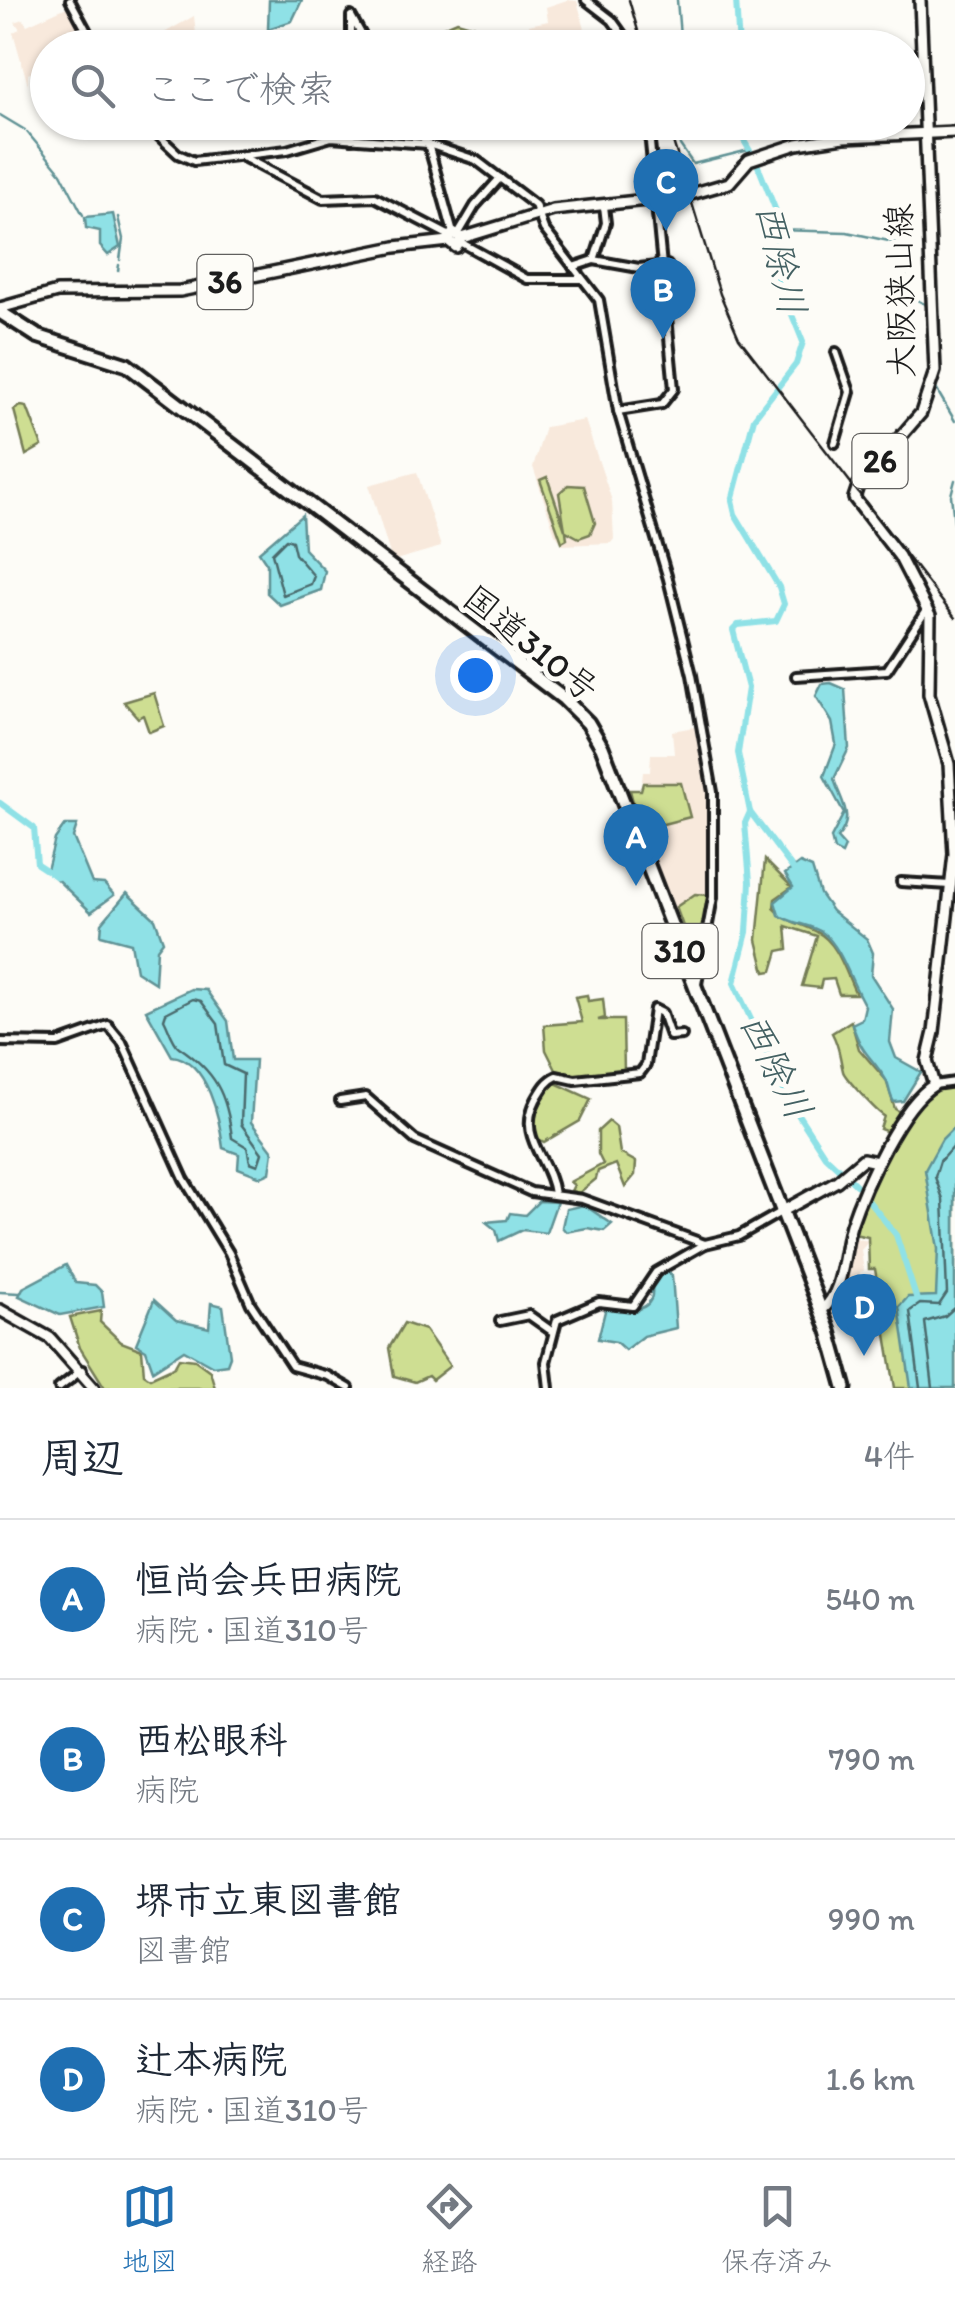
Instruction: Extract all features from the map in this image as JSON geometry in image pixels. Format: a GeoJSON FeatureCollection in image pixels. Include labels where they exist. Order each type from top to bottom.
{"type":"FeatureCollection","features":[{"type":"Feature","properties":{"kind":"highway","name":"国道310号"},"geometry":{"type":"LineString","coordinates":[[0,310],[37,336],[126,365],[564,698],[588,723],[602,747],[821,1311],[845,1388]]}},
{"type":"Feature","properties":{"kind":"main road","name":"大阪狭山線"},"geometry":{"type":"LineString","coordinates":[[920,0],[921,30]]}},
{"type":"Feature","properties":{"kind":"main road","name":"36"},"geometry":{"type":"LineString","coordinates":[[925,134],[955,132]]}},
{"type":"Feature","properties":{"kind":"main road","name":"36"},"geometry":{"type":"LineString","coordinates":[[0,310],[57,292],[180,292],[456,237],[538,215],[684,196],[729,183],[755,158],[831,140]]}},
{"type":"Feature","properties":{"kind":"main road","name":"大阪狭山線"},"geometry":{"type":"LineString","coordinates":[[924,140],[934,383],[920,413],[856,488],[854,498],[899,556],[930,616],[929,694],[949,764],[954,854],[928,1057],[934,1085]]}},
{"type":"Feature","properties":{"kind":"main road"},"geometry":{"type":"LineString","coordinates":[[821,1311],[835,1299],[852,1223],[877,1162],[934,1085]]}},
{"type":"Feature","properties":{"kind":"main road"},"geometry":{"type":"LineString","coordinates":[[781,1212],[842,1177],[863,1159],[877,1162]]}},
{"type":"Feature","properties":{"kind":"main road"},"geometry":{"type":"LineString","coordinates":[[0,1310],[43,1332],[82,1370],[94,1388]]}},
{"type":"Feature","properties":{"kind":"street"},"geometry":{"type":"LineString","coordinates":[[586,0],[619,30]]}},
{"type":"Feature","properties":{"kind":"street"},"geometry":{"type":"LineString","coordinates":[[73,1],[87,30]]}},
{"type":"Feature","properties":{"kind":"street"},"geometry":{"type":"LineString","coordinates":[[351,30],[351,16],[359,30]]}},
{"type":"Feature","properties":{"kind":"street"},"geometry":{"type":"LineString","coordinates":[[165,140],[188,160],[242,156],[317,140]]}},
{"type":"Feature","properties":{"kind":"street"},"geometry":{"type":"LineString","coordinates":[[367,140],[428,144],[476,160],[536,205],[538,215],[600,302],[618,411],[692,674],[698,729],[712,792],[713,897],[705,961],[695,990]]}},
{"type":"Feature","properties":{"kind":"street"},"geometry":{"type":"LineString","coordinates":[[425,140],[456,237]]}},
{"type":"Feature","properties":{"kind":"street"},"geometry":{"type":"LineString","coordinates":[[618,411],[662,404],[674,389],[649,140]]}},
{"type":"Feature","properties":{"kind":"street"},"geometry":{"type":"LineString","coordinates":[[242,156],[323,199],[375,198],[456,237],[527,279],[583,279]]}},
{"type":"Feature","properties":{"kind":"street"},"geometry":{"type":"LineString","coordinates":[[456,237],[475,206],[500,178]]}},
{"type":"Feature","properties":{"kind":"street"},"geometry":{"type":"LineString","coordinates":[[594,260],[606,223],[604,206]]}},
{"type":"Feature","properties":{"kind":"street"},"geometry":{"type":"LineString","coordinates":[[574,266],[594,260],[639,268],[664,265]]}},
{"type":"Feature","properties":{"kind":"street"},"geometry":{"type":"LineString","coordinates":[[834,443],[850,392],[836,352]]}},
{"type":"Feature","properties":{"kind":"street"},"geometry":{"type":"LineString","coordinates":[[796,676],[887,670],[926,612]]}},
{"type":"Feature","properties":{"kind":"street"},"geometry":{"type":"LineString","coordinates":[[901,882],[953,885]]}},
{"type":"Feature","properties":{"kind":"street"},"geometry":{"type":"LineString","coordinates":[[554,1194],[528,1126],[530,1111],[548,1080],[557,1076],[575,1080],[640,1072],[646,1064],[654,1009],[662,1013],[670,1036],[682,1035]]}},
{"type":"Feature","properties":{"kind":"street"},"geometry":{"type":"LineString","coordinates":[[0,1042],[58,1043],[108,1025],[122,1042],[184,1179],[229,1253],[270,1334],[292,1366],[328,1376],[350,1388]]}},
{"type":"Feature","properties":{"kind":"street"},"geometry":{"type":"LineString","coordinates":[[934,1085],[955,1082]]}},
{"type":"Feature","properties":{"kind":"street"},"geometry":{"type":"LineString","coordinates":[[340,1101],[366,1097],[414,1140],[531,1192],[582,1198],[704,1244]]}},
{"type":"Feature","properties":{"kind":"street"},"geometry":{"type":"LineString","coordinates":[[549,1388],[546,1362],[553,1332],[565,1314],[596,1303],[633,1306],[652,1275],[704,1244],[739,1236],[781,1212]]}},
{"type":"Feature","properties":{"kind":"street"},"geometry":{"type":"LineString","coordinates":[[500,1321],[529,1315],[553,1332]]}},
{"type":"Feature","properties":{"kind":"street"},"geometry":{"type":"LineString","coordinates":[[59,1388],[82,1370]]}},
{"type":"Feature","properties":{"kind":"shaded area"},"geometry":{"type":"Polygon","coordinates":[[[577,1],[585,30],[530,30],[529,25],[548,21],[546,7],[577,1]]]}},
{"type":"Feature","properties":{"kind":"shaded area"},"geometry":{"type":"Polygon","coordinates":[[[71,5],[84,30],[30,30],[28,85],[13,32],[20,29],[15,22],[23,19],[27,25],[71,5]]]}},
{"type":"Feature","properties":{"kind":"shaded area"},"geometry":{"type":"Polygon","coordinates":[[[194,16],[196,30],[170,30],[194,16]]]}},
{"type":"Feature","properties":{"kind":"shaded area"},"geometry":{"type":"Polygon","coordinates":[[[585,420],[612,501],[614,539],[611,543],[563,545],[555,534],[533,467],[545,427],[585,420]]]}},
{"type":"Feature","properties":{"kind":"shaded area"},"geometry":{"type":"Polygon","coordinates":[[[417,472],[441,547],[392,561],[369,485],[417,472]]]}},
{"type":"Feature","properties":{"kind":"shaded area"},"geometry":{"type":"Polygon","coordinates":[[[694,727],[710,802],[709,893],[702,957],[683,950],[627,803],[627,790],[641,790],[643,772],[650,772],[651,754],[674,754],[672,731],[694,727]]]}},
{"type":"Feature","properties":{"kind":"shaded area"},"geometry":{"type":"Polygon","coordinates":[[[851,1238],[869,1241],[861,1250],[864,1271],[860,1272],[857,1288],[842,1281],[851,1238]]]}},
{"type":"Feature","properties":{"kind":"green space"},"geometry":{"type":"Polygon","coordinates":[[[457,21],[488,30],[436,30],[457,21]]]}},
{"type":"Feature","properties":{"kind":"green space"},"geometry":{"type":"Polygon","coordinates":[[[27,407],[42,446],[26,455],[14,410],[27,407]]]}},
{"type":"Feature","properties":{"kind":"green space"},"geometry":{"type":"Polygon","coordinates":[[[547,477],[565,530],[559,493],[568,485],[584,486],[595,523],[590,534],[579,538],[566,531],[567,539],[562,542],[540,480],[547,477]]]}},
{"type":"Feature","properties":{"kind":"green space"},"geometry":{"type":"Polygon","coordinates":[[[154,693],[164,726],[149,732],[143,715],[138,718],[124,702],[154,693]]]}},
{"type":"Feature","properties":{"kind":"green space"},"geometry":{"type":"Polygon","coordinates":[[[643,783],[681,783],[690,817],[640,830],[630,790],[641,790],[643,783]]]}},
{"type":"Feature","properties":{"kind":"green space"},"geometry":{"type":"Polygon","coordinates":[[[765,860],[792,887],[775,899],[774,908],[831,943],[856,994],[839,994],[834,979],[822,980],[820,988],[802,986],[817,936],[786,926],[788,949],[778,951],[772,971],[765,972],[757,940],[765,860]]]}},
{"type":"Feature","properties":{"kind":"green space"},"geometry":{"type":"Polygon","coordinates":[[[695,894],[708,895],[701,950],[690,946],[676,907],[695,894]]]}},
{"type":"Feature","properties":{"kind":"green space"},"geometry":{"type":"Polygon","coordinates":[[[587,995],[588,1001],[603,999],[605,1018],[598,1020],[623,1020],[624,1073],[580,1077],[557,1072],[546,1050],[544,1025],[582,1022],[575,997],[587,995]]]}},
{"type":"Feature","properties":{"kind":"green space"},"geometry":{"type":"Polygon","coordinates":[[[851,1021],[859,1049],[886,1080],[895,1109],[902,1113],[888,1132],[880,1129],[884,1116],[843,1071],[832,1033],[851,1021]]]}},
{"type":"Feature","properties":{"kind":"green space"},"geometry":{"type":"Polygon","coordinates":[[[551,1081],[591,1099],[580,1121],[544,1142],[537,1138],[532,1123],[551,1081]]]}},
{"type":"Feature","properties":{"kind":"green space"},"geometry":{"type":"Polygon","coordinates":[[[955,1084],[955,1388],[895,1388],[875,1269],[869,1269],[868,1237],[854,1234],[879,1169],[904,1123],[936,1091],[955,1084]]]}},
{"type":"Feature","properties":{"kind":"green space"},"geometry":{"type":"Polygon","coordinates":[[[609,1121],[616,1127],[620,1153],[636,1162],[635,1175],[625,1187],[616,1164],[598,1171],[596,1179],[579,1193],[571,1191],[574,1185],[570,1182],[603,1164],[598,1154],[598,1131],[609,1121]]]}},
{"type":"Feature","properties":{"kind":"green space"},"geometry":{"type":"Polygon","coordinates":[[[101,1311],[100,1322],[121,1342],[142,1350],[144,1374],[150,1378],[174,1367],[179,1358],[195,1360],[210,1371],[215,1388],[105,1388],[80,1348],[70,1317],[101,1311]]]}},
{"type":"Feature","properties":{"kind":"green space"},"geometry":{"type":"Polygon","coordinates":[[[404,1323],[425,1330],[450,1366],[432,1380],[428,1376],[415,1382],[394,1376],[389,1348],[404,1323]]]}},
{"type":"Feature","properties":{"kind":"water"},"geometry":{"type":"Polygon","coordinates":[[[269,0],[302,0],[292,21],[268,29],[269,0]]]}},
{"type":"Feature","properties":{"kind":"water"},"geometry":{"type":"Polygon","coordinates":[[[113,214],[120,247],[108,255],[100,246],[100,231],[86,228],[85,217],[113,214]]]}},
{"type":"Feature","properties":{"kind":"water"},"geometry":{"type":"Polygon","coordinates":[[[302,515],[304,549],[325,571],[321,590],[280,605],[267,593],[267,564],[259,552],[302,515]]]}},
{"type":"Feature","properties":{"kind":"water"},"geometry":{"type":"Polygon","coordinates":[[[822,684],[845,689],[849,748],[834,779],[846,816],[837,838],[845,847],[842,854],[834,850],[831,838],[844,813],[824,776],[836,744],[832,722],[816,696],[822,684]]]}},
{"type":"Feature","properties":{"kind":"water"},"geometry":{"type":"Polygon","coordinates":[[[65,825],[77,825],[73,837],[92,883],[104,884],[114,895],[91,912],[47,870],[55,839],[65,825]]]}},
{"type":"Feature","properties":{"kind":"water"},"geometry":{"type":"Polygon","coordinates":[[[800,863],[812,868],[820,894],[832,911],[867,939],[873,953],[871,975],[893,1009],[890,1042],[896,1058],[921,1072],[903,1101],[894,1102],[886,1080],[856,1035],[852,1024],[862,1019],[865,1006],[830,939],[818,930],[779,915],[775,902],[793,887],[785,874],[800,863]]]}},
{"type":"Feature","properties":{"kind":"water"},"geometry":{"type":"Polygon","coordinates":[[[127,893],[155,919],[163,941],[157,949],[155,983],[136,971],[131,943],[101,935],[102,923],[127,893]]]}},
{"type":"Feature","properties":{"kind":"water"},"geometry":{"type":"Polygon","coordinates":[[[191,989],[206,990],[228,1021],[233,1060],[255,1060],[251,1122],[273,1151],[270,1173],[261,1177],[238,1168],[239,1154],[223,1148],[215,1108],[203,1079],[195,1068],[172,1056],[146,1010],[191,989]]]}},
{"type":"Feature","properties":{"kind":"water"},"geometry":{"type":"Polygon","coordinates":[[[955,1126],[955,1388],[911,1388],[899,1307],[908,1297],[936,1296],[938,1249],[925,1170],[942,1139],[955,1126]]]}},
{"type":"Feature","properties":{"kind":"water"},"geometry":{"type":"Polygon","coordinates":[[[539,1201],[557,1202],[546,1233],[522,1230],[499,1241],[496,1230],[486,1222],[507,1220],[510,1213],[525,1215],[539,1201]]]}},
{"type":"Feature","properties":{"kind":"water"},"geometry":{"type":"Polygon","coordinates":[[[584,1205],[612,1224],[604,1231],[587,1228],[566,1232],[562,1227],[566,1209],[584,1205]]]}},
{"type":"Feature","properties":{"kind":"water"},"geometry":{"type":"Polygon","coordinates":[[[66,1265],[76,1283],[95,1285],[102,1292],[104,1307],[60,1315],[19,1296],[23,1288],[66,1265]]]}},
{"type":"Feature","properties":{"kind":"water"},"geometry":{"type":"Polygon","coordinates":[[[667,1271],[672,1276],[676,1328],[643,1336],[625,1350],[616,1342],[598,1339],[606,1307],[633,1310],[646,1306],[653,1280],[667,1271]]]}},
{"type":"Feature","properties":{"kind":"water"},"geometry":{"type":"Polygon","coordinates":[[[154,1300],[176,1320],[209,1328],[211,1303],[223,1306],[230,1356],[227,1364],[213,1366],[184,1350],[153,1370],[146,1350],[136,1344],[154,1300]]]}},
{"type":"Feature","properties":{"kind":"waterway"},"geometry":{"type":"LineString","coordinates":[[677,0],[680,30]]}},
{"type":"Feature","properties":{"kind":"waterway","name":"西除川"},"geometry":{"type":"LineString","coordinates":[[736,0],[738,30]]}},
{"type":"Feature","properties":{"kind":"waterway"},"geometry":{"type":"LineString","coordinates":[[0,115],[25,130]]}},
{"type":"Feature","properties":{"kind":"waterway"},"geometry":{"type":"LineString","coordinates":[[27,132],[30,136]]}},
{"type":"Feature","properties":{"kind":"waterway"},"geometry":{"type":"LineString","coordinates":[[34,140],[61,173],[83,215]]}},
{"type":"Feature","properties":{"kind":"waterway"},"geometry":{"type":"LineString","coordinates":[[679,140],[693,164],[749,150]]}},
{"type":"Feature","properties":{"kind":"waterway","name":"西除川"},"geometry":{"type":"LineString","coordinates":[[744,140],[776,211],[778,280],[803,342],[796,364],[754,418],[732,501],[735,514],[779,587],[784,604],[776,621],[738,625],[733,630],[748,688],[738,753],[750,812],[796,873]]}},
{"type":"Feature","properties":{"kind":"waterway"},"geometry":{"type":"LineString","coordinates":[[118,217],[123,239],[120,260]]}},
{"type":"Feature","properties":{"kind":"waterway"},"geometry":{"type":"LineString","coordinates":[[777,230],[847,232],[898,243],[910,296],[928,306]]}},
{"type":"Feature","properties":{"kind":"waterway"},"geometry":{"type":"LineString","coordinates":[[118,271],[119,265]]}},
{"type":"Feature","properties":{"kind":"waterway"},"geometry":{"type":"LineString","coordinates":[[935,387],[955,421]]}},
{"type":"Feature","properties":{"kind":"waterway"},"geometry":{"type":"LineString","coordinates":[[955,480],[951,495],[955,531]]}},
{"type":"Feature","properties":{"kind":"waterway"},"geometry":{"type":"LineString","coordinates":[[0,803],[34,828],[37,864],[57,877]]}},
{"type":"Feature","properties":{"kind":"waterway","name":"西除川"},"geometry":{"type":"LineString","coordinates":[[750,812],[745,823],[750,882],[747,932],[734,983],[788,1099],[825,1156],[856,1185]]}},
{"type":"Feature","properties":{"kind":"waterway","name":"西除川"},"geometry":{"type":"LineString","coordinates":[[868,1200],[896,1235],[917,1300]]}},
{"type":"Feature","properties":{"kind":"waterway"},"geometry":{"type":"LineString","coordinates":[[0,1292],[19,1293]]}},
{"type":"Feature","properties":{"kind":"railway"},"geometry":{"type":"LineString","coordinates":[[629,0],[638,30]]}},
{"type":"Feature","properties":{"kind":"railway"},"geometry":{"type":"LineString","coordinates":[[673,140],[720,294],[739,338],[955,618]]}},
{"type":"Feature","properties":{"kind":"place","name":"堺市立東図書館"},"geometry":{"type":"Point","coordinates":[666,231]}},
{"type":"Feature","properties":{"kind":"place","name":"西松眼科"},"geometry":{"type":"Point","coordinates":[663,339]}},
{"type":"Feature","properties":{"kind":"place","name":"恒尚会兵田病院"},"geometry":{"type":"Point","coordinates":[636,886]}},
{"type":"Feature","properties":{"kind":"place","name":"辻本病院"},"geometry":{"type":"Point","coordinates":[864,1356]}}]}
